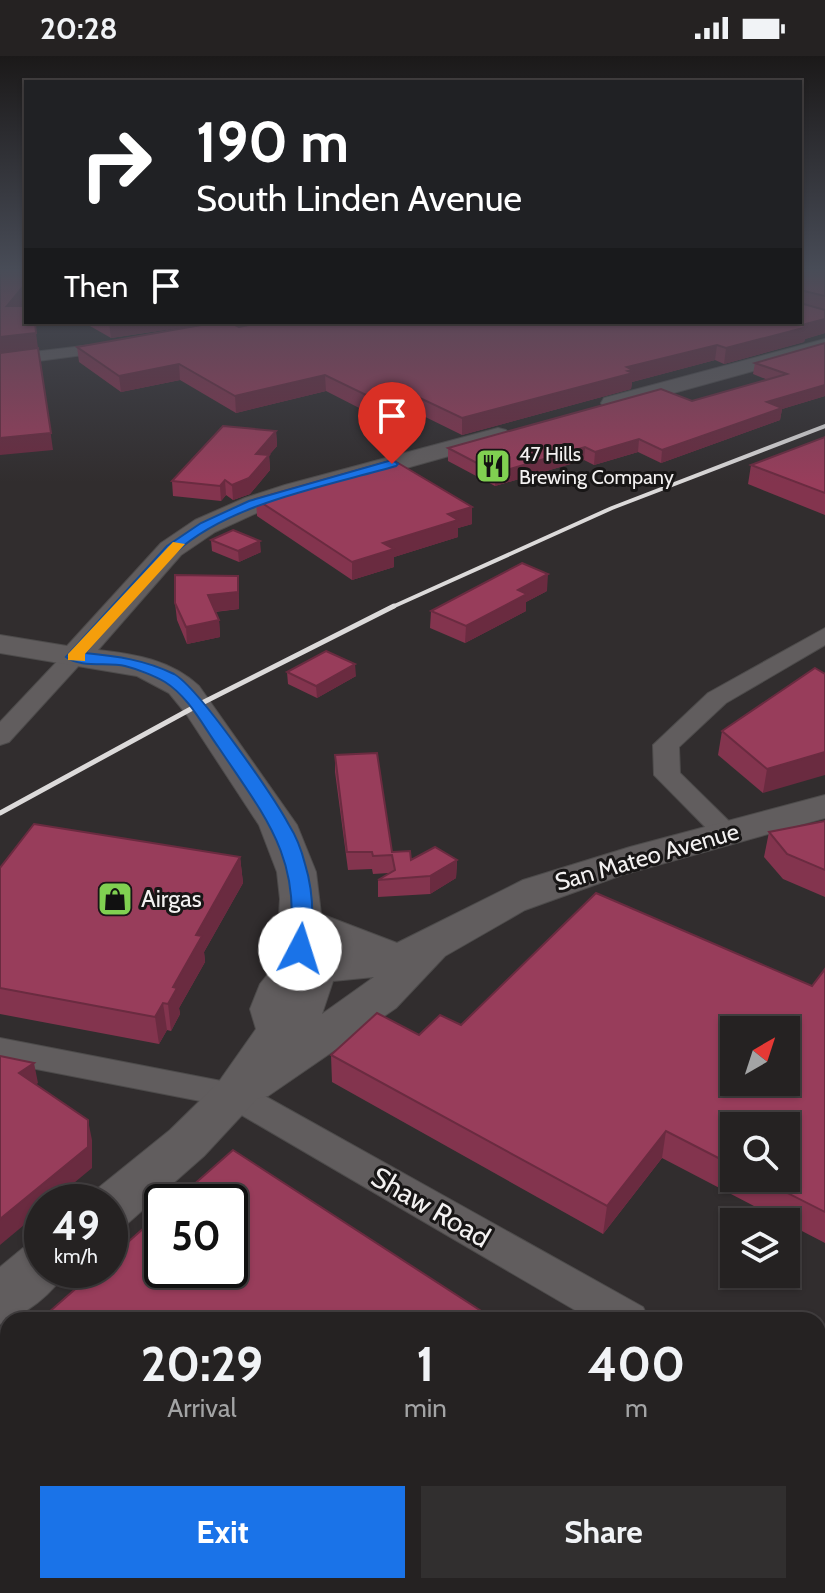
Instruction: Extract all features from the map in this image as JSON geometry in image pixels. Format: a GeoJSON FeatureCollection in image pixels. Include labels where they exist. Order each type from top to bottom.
{"type":"FeatureCollection","features":[{"type":"Feature","properties":{"kind":"main road"},"geometry":{"type":"LineString","coordinates":[[591,409],[825,345]]}},
{"type":"Feature","properties":{"kind":"main road"},"geometry":{"type":"LineString","coordinates":[[74,657],[171,549],[205,526],[254,504],[294,491],[524,428]]}},
{"type":"Feature","properties":{"kind":"main road"},"geometry":{"type":"LineString","coordinates":[[0,644],[74,657],[129,662],[170,679],[192,696],[280,825],[295,862],[302,893],[303,922],[297,968]]}},
{"type":"Feature","properties":{"kind":"main road","name":"San Mateo Avenue"},"geometry":{"type":"LineString","coordinates":[[297,968],[357,967],[415,952],[531,891],[603,866],[825,806]]}},
{"type":"Feature","properties":{"kind":"main road"},"geometry":{"type":"LineString","coordinates":[[303,922],[361,947],[415,952]]}},
{"type":"Feature","properties":{"kind":"main road","name":"San Mateo Avenue"},"geometry":{"type":"LineString","coordinates":[[235,1095],[380,997],[415,952]]}},
{"type":"Feature","properties":{"kind":"main road","name":"San Mateo Avenue"},"geometry":{"type":"LineString","coordinates":[[128,1193],[187,1143],[235,1095],[279,1030],[299,1016],[311,987],[311,979],[297,968]]}},
{"type":"Feature","properties":{"kind":"main road"},"geometry":{"type":"LineString","coordinates":[[0,1300],[24,1279]]}},
{"type":"Feature","properties":{"kind":"street"},"geometry":{"type":"LineString","coordinates":[[0,361],[130,345]]}},
{"type":"Feature","properties":{"kind":"street"},"geometry":{"type":"LineString","coordinates":[[728,834],[667,775],[666,745],[717,698],[825,635]]}},
{"type":"Feature","properties":{"kind":"street"},"geometry":{"type":"LineString","coordinates":[[0,737],[74,657]]}},
{"type":"Feature","properties":{"kind":"street","name":"Shaw Road"},"geometry":{"type":"LineString","coordinates":[[0,1050],[235,1095],[614,1312]]}},
{"type":"Feature","properties":{"kind":"building"},"geometry":{"type":"Polygon","coordinates":[[[118,340],[758,340],[726,348],[717,345],[627,367],[633,373],[462,418],[399,388],[366,395],[325,375],[235,396],[179,364],[119,376],[77,347],[118,340]]]}},
{"type":"Feature","properties":{"kind":"building"},"geometry":{"type":"Polygon","coordinates":[[[825,343],[825,385],[767,402],[782,408],[662,450],[639,439],[595,452],[585,447],[496,473],[448,448],[661,389],[692,401],[787,374],[755,363],[825,343]]]}},
{"type":"Feature","properties":{"kind":"building"},"geometry":{"type":"Polygon","coordinates":[[[38,348],[51,433],[0,438],[0,353],[38,348]]]}},
{"type":"Feature","properties":{"kind":"building"},"geometry":{"type":"Polygon","coordinates":[[[223,426],[276,431],[256,454],[269,455],[249,478],[232,485],[225,480],[220,486],[172,481],[223,426]]]}},
{"type":"Feature","properties":{"kind":"building"},"geometry":{"type":"Polygon","coordinates":[[[825,437],[825,493],[751,465],[825,437]]]}},
{"type":"Feature","properties":{"kind":"building"},"geometry":{"type":"Polygon","coordinates":[[[393,460],[472,507],[448,514],[458,520],[383,543],[394,549],[352,562],[256,499],[393,460]]]}},
{"type":"Feature","properties":{"kind":"building"},"geometry":{"type":"Polygon","coordinates":[[[233,530],[260,541],[238,551],[211,540],[233,530]]]}},
{"type":"Feature","properties":{"kind":"building"},"geometry":{"type":"Polygon","coordinates":[[[522,563],[548,574],[518,590],[527,594],[466,626],[431,611],[522,563]]]}},
{"type":"Feature","properties":{"kind":"building"},"geometry":{"type":"Polygon","coordinates":[[[175,575],[238,576],[238,592],[208,595],[219,620],[186,627],[175,603],[175,575]]]}},
{"type":"Feature","properties":{"kind":"building"},"geometry":{"type":"Polygon","coordinates":[[[326,651],[355,664],[316,686],[287,672],[326,651]]]}},
{"type":"Feature","properties":{"kind":"building"},"geometry":{"type":"Polygon","coordinates":[[[815,668],[825,674],[825,752],[767,769],[722,731],[815,668]]]}},
{"type":"Feature","properties":{"kind":"building"},"geometry":{"type":"Polygon","coordinates":[[[377,753],[392,852],[410,851],[411,860],[435,847],[457,860],[430,876],[378,880],[395,870],[392,855],[347,852],[335,755],[377,753]]]}},
{"type":"Feature","properties":{"kind":"building"},"geometry":{"type":"Polygon","coordinates":[[[825,821],[825,870],[787,854],[769,832],[825,821]]]}},
{"type":"Feature","properties":{"kind":"building"},"geometry":{"type":"Polygon","coordinates":[[[34,824],[240,857],[196,935],[202,936],[173,987],[177,988],[168,1004],[163,1003],[155,1017],[0,988],[0,868],[34,824]]]}},
{"type":"Feature","properties":{"kind":"building"},"geometry":{"type":"Polygon","coordinates":[[[596,893],[812,986],[825,969],[825,1212],[786,1192],[800,1192],[800,1112],[720,1112],[720,1159],[666,1131],[607,1206],[331,1055],[377,1013],[419,1035],[440,1015],[461,1025],[596,893]]]}},
{"type":"Feature","properties":{"kind":"building"},"geometry":{"type":"Polygon","coordinates":[[[0,1056],[34,1063],[19,1073],[88,1120],[88,1147],[43,1184],[24,1184],[24,1199],[0,1219],[0,1056]]]}},
{"type":"Feature","properties":{"kind":"building"},"geometry":{"type":"Polygon","coordinates":[[[233,1150],[483,1312],[49,1312],[76,1288],[128,1288],[128,1242],[144,1228],[144,1288],[248,1288],[248,1184],[194,1184],[233,1150]]]}},
{"type":"Feature","properties":{"kind":"railway"},"geometry":{"type":"LineString","coordinates":[[390,608],[612,508],[825,426]]}},
{"type":"Feature","properties":{"kind":"railway"},"geometry":{"type":"LineString","coordinates":[[390,608],[394,606]]}},
{"type":"Feature","properties":{"kind":"railway"},"geometry":{"type":"LineString","coordinates":[[0,813],[200,704],[390,608]]}},
{"type":"Feature","properties":{"kind":"slow traffic"},"geometry":{"type":"LineString","coordinates":[[79,657],[74,657],[178,544]]}},
{"type":"Feature","properties":{"kind":"place","name":"47 Hills Brewing Company"},"geometry":{"type":"Point","coordinates":[493,466]}},
{"type":"Feature","properties":{"kind":"place","name":"Airgas"},"geometry":{"type":"Point","coordinates":[115,899]}},
{"type":"Feature","properties":{"kind":"route"},"geometry":{"type":"LineString","coordinates":[[300,949],[302,893],[295,862],[280,825],[192,696],[170,679],[129,662],[74,657],[133,595],[171,549],[205,526],[254,504],[392,464]]}}]}
